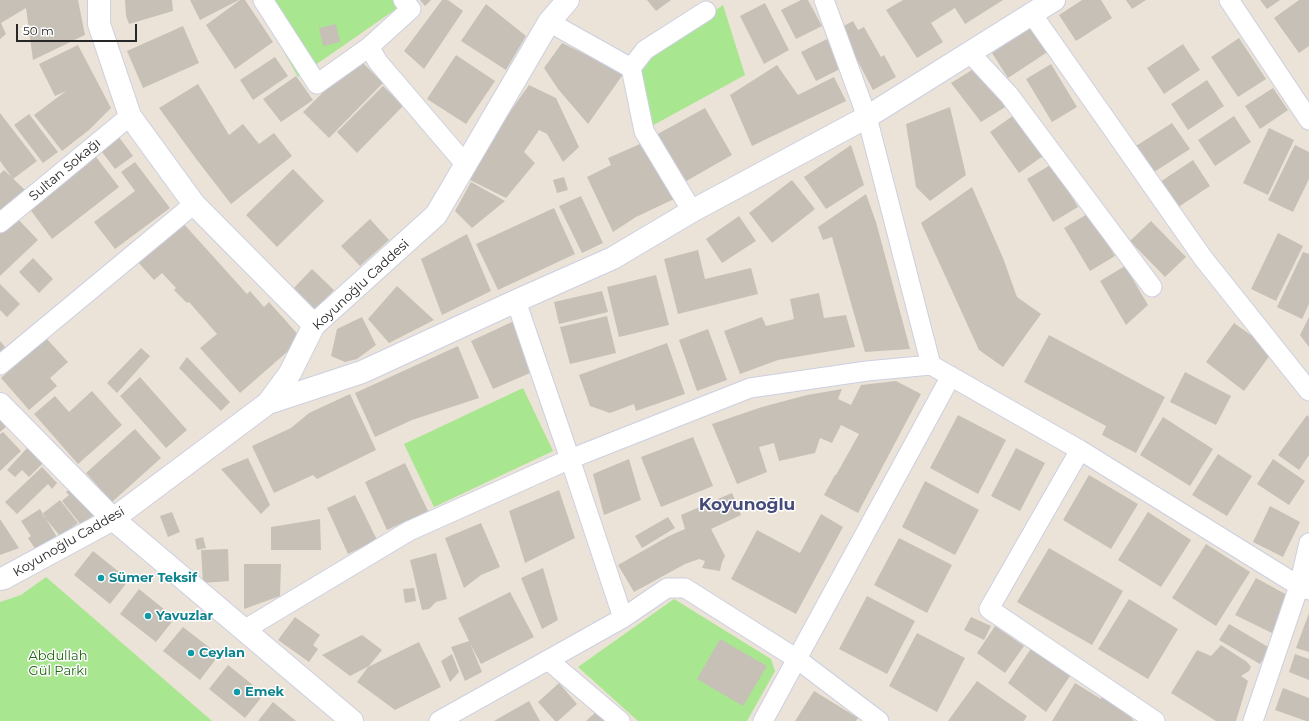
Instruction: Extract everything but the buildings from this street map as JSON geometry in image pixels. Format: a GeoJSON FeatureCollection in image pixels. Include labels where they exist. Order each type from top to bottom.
{"type":"FeatureCollection","features":[{"type":"Feature","properties":{"kind":"street"},"geometry":{"type":"LineString","coordinates":[[99,0],[99,24],[130,116],[194,204],[314,325]]}},
{"type":"Feature","properties":{"kind":"street"},"geometry":{"type":"LineString","coordinates":[[263,0],[317,84],[369,47],[411,9],[403,0]]}},
{"type":"Feature","properties":{"kind":"street","name":"Koyunoğlu Caddesi"},"geometry":{"type":"LineString","coordinates":[[0,579],[113,519],[268,402],[290,373],[314,325],[436,215],[549,22],[568,0]]}},
{"type":"Feature","properties":{"kind":"street"},"geometry":{"type":"LineString","coordinates":[[824,0],[867,117],[931,365]]}},
{"type":"Feature","properties":{"kind":"street"},"geometry":{"type":"LineString","coordinates":[[268,402],[362,372],[613,258],[692,211],[867,117],[1054,0]]}},
{"type":"Feature","properties":{"kind":"street"},"geometry":{"type":"LineString","coordinates":[[1229,0],[1309,120]]}},
{"type":"Feature","properties":{"kind":"street"},"geometry":{"type":"LineString","coordinates":[[631,68],[645,50],[706,11]]}},
{"type":"Feature","properties":{"kind":"street"},"geometry":{"type":"LineString","coordinates":[[1032,14],[1203,258],[1309,392]]}},
{"type":"Feature","properties":{"kind":"street"},"geometry":{"type":"LineString","coordinates":[[549,22],[631,68],[644,131],[692,211]]}},
{"type":"Feature","properties":{"kind":"street"},"geometry":{"type":"LineString","coordinates":[[369,47],[378,62],[466,165]]}},
{"type":"Feature","properties":{"kind":"street"},"geometry":{"type":"LineString","coordinates":[[970,53],[1009,95],[1152,287]]}},
{"type":"Feature","properties":{"kind":"street","name":"Sultan Sokağı"},"geometry":{"type":"LineString","coordinates":[[0,223],[130,116]]}},
{"type":"Feature","properties":{"kind":"street"},"geometry":{"type":"LineString","coordinates":[[0,365],[194,204]]}},
{"type":"Feature","properties":{"kind":"street"},"geometry":{"type":"LineString","coordinates":[[516,301],[623,618]]}},
{"type":"Feature","properties":{"kind":"street"},"geometry":{"type":"LineString","coordinates":[[244,630],[409,531],[570,459],[750,388],[867,371],[931,365],[1080,450],[1304,588]]}},
{"type":"Feature","properties":{"kind":"street"},"geometry":{"type":"LineString","coordinates":[[763,721],[952,376]]}},
{"type":"Feature","properties":{"kind":"street"},"geometry":{"type":"LineString","coordinates":[[0,404],[113,519],[352,721]]}},
{"type":"Feature","properties":{"kind":"street"},"geometry":{"type":"LineString","coordinates":[[1080,450],[990,609],[1155,721]]}},
{"type":"Feature","properties":{"kind":"street"},"geometry":{"type":"LineString","coordinates":[[1253,721],[1304,588],[1309,543]]}},
{"type":"Feature","properties":{"kind":"street"},"geometry":{"type":"LineString","coordinates":[[439,721],[623,618],[667,588],[685,588],[797,659],[879,721]]}},
{"type":"Feature","properties":{"kind":"street"},"geometry":{"type":"LineString","coordinates":[[548,660],[620,721]]}},
{"type":"Feature","properties":{"kind":"green space"},"geometry":{"type":"Polygon","coordinates":[[[255,0],[409,0],[298,77],[255,0]]]}},
{"type":"Feature","properties":{"kind":"green space"},"geometry":{"type":"Polygon","coordinates":[[[723,5],[745,75],[637,134],[628,101],[647,60],[723,5]]]}},
{"type":"Feature","properties":{"kind":"green space"},"geometry":{"type":"Polygon","coordinates":[[[523,388],[553,451],[434,507],[404,444],[523,388]]]}},
{"type":"Feature","properties":{"kind":"green space","name":"Abdullah Gül Parkı"},"geometry":{"type":"Polygon","coordinates":[[[46,577],[212,721],[0,721],[0,602],[21,595],[46,577]]]}},
{"type":"Feature","properties":{"kind":"green space"},"geometry":{"type":"Polygon","coordinates":[[[674,599],[771,659],[775,671],[747,721],[638,721],[578,667],[674,599]]]}},
{"type":"Feature","properties":{"kind":"place","name":"Sümer Teksif"},"geometry":{"type":"Point","coordinates":[101,578]}},
{"type":"Feature","properties":{"kind":"place","name":"Yavuzlar"},"geometry":{"type":"Point","coordinates":[148,616]}},
{"type":"Feature","properties":{"kind":"place","name":"Ceylan"},"geometry":{"type":"Point","coordinates":[191,653]}},
{"type":"Feature","properties":{"kind":"place","name":"Emek"},"geometry":{"type":"Point","coordinates":[237,692]}},
{"type":"Feature","properties":{"kind":"district","name":"Koyunoğlu"},"geometry":{"type":"Point","coordinates":[747,505]}}]}
